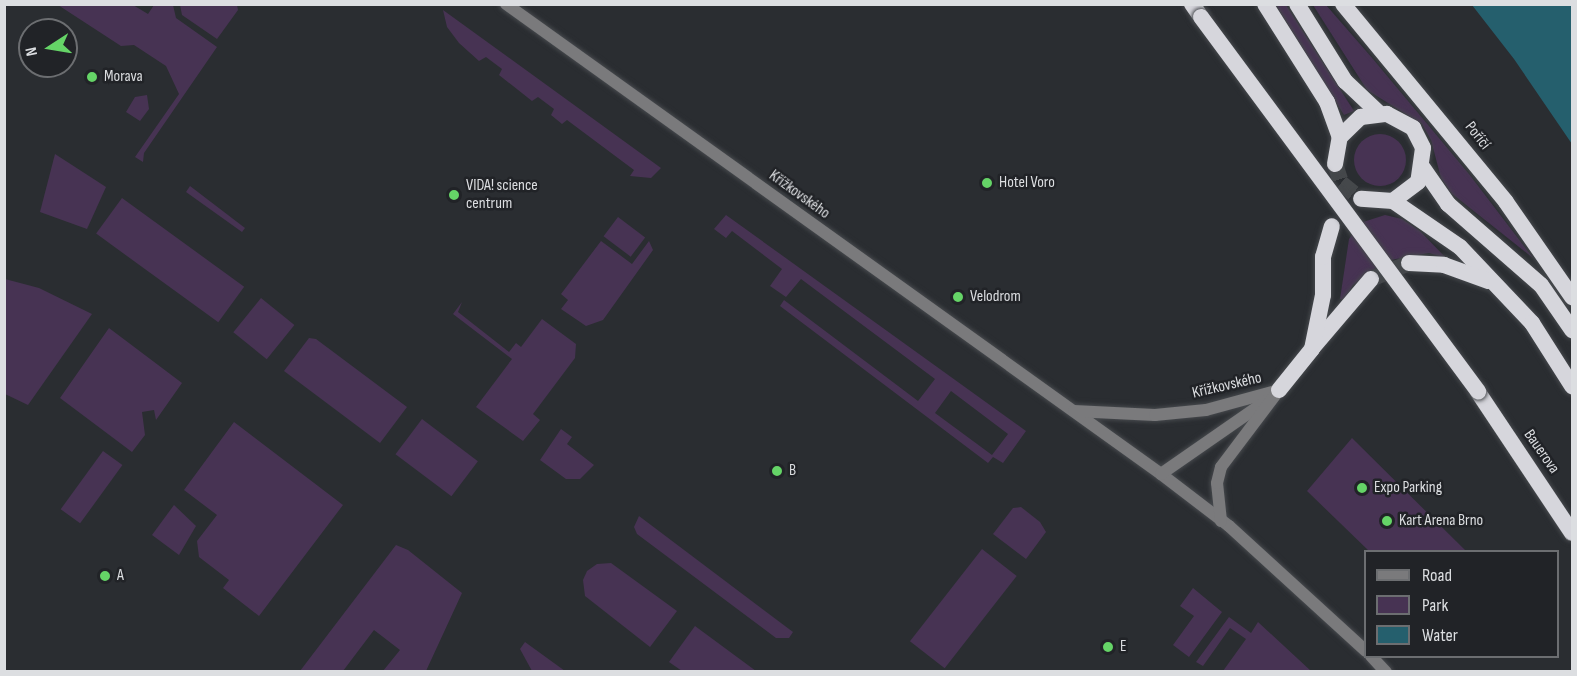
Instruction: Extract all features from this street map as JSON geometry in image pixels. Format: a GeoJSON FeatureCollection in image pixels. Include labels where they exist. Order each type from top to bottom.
{"type":"FeatureCollection","features":[{"type":"Feature","properties":{"kind":"highway"},"geometry":{"type":"LineString","coordinates":[[1265,4],[1327,102],[1340,137]]}},
{"type":"Feature","properties":{"kind":"highway"},"geometry":{"type":"LineString","coordinates":[[1297,4],[1346,81],[1378,113]]}},
{"type":"Feature","properties":{"kind":"highway","name":"Poříčí"},"geometry":{"type":"LineString","coordinates":[[1343,4],[1506,202],[1572,297]]}},
{"type":"Feature","properties":{"kind":"highway","name":"Bauerova"},"geometry":{"type":"LineString","coordinates":[[1196,11],[1478,392],[1572,533]]}},
{"type":"Feature","properties":{"kind":"highway"},"geometry":{"type":"LineString","coordinates":[[1335,164],[1340,137],[1353,122],[1378,113],[1396,117],[1413,128],[1423,148],[1423,168],[1410,192],[1393,201]]}},
{"type":"Feature","properties":{"kind":"highway"},"geometry":{"type":"LineString","coordinates":[[1423,168],[1448,204],[1541,285],[1572,330]]}},
{"type":"Feature","properties":{"kind":"highway"},"geometry":{"type":"LineString","coordinates":[[1361,199],[1393,201],[1460,247],[1532,323],[1572,386]]}},
{"type":"Feature","properties":{"kind":"highway"},"geometry":{"type":"LineString","coordinates":[[1312,349],[1323,295],[1323,257],[1332,226]]}},
{"type":"Feature","properties":{"kind":"highway"},"geometry":{"type":"LineString","coordinates":[[1408,263],[1444,265],[1492,282]]}},
{"type":"Feature","properties":{"kind":"highway"},"geometry":{"type":"LineString","coordinates":[[1279,390],[1371,279]]}},
{"type":"Feature","properties":{"kind":"street","name":"Křížkovského"},"geometry":{"type":"LineString","coordinates":[[506,4],[1161,474],[1221,520],[1364,650]]}},
{"type":"Feature","properties":{"kind":"street","name":"Křížkovského"},"geometry":{"type":"LineString","coordinates":[[1074,411],[1155,415],[1206,410],[1279,390]]}},
{"type":"Feature","properties":{"kind":"street","name":"Křížkovského"},"geometry":{"type":"LineString","coordinates":[[1161,474],[1226,432],[1279,390]]}},
{"type":"Feature","properties":{"kind":"street"},"geometry":{"type":"LineString","coordinates":[[1221,520],[1217,493],[1221,467],[1279,390]]}},
{"type":"Feature","properties":{"kind":"street"},"geometry":{"type":"LineString","coordinates":[[1372,658],[1386,672]]}},
{"type":"Feature","properties":{"kind":"green space"},"geometry":{"type":"Polygon","coordinates":[[[58,5],[133,5],[148,14],[154,5],[173,5],[176,18],[217,47],[144,153],[143,162],[135,157],[179,94],[166,66],[134,45],[121,46],[58,5]]]}},
{"type":"Feature","properties":{"kind":"green space"},"geometry":{"type":"Polygon","coordinates":[[[180,5],[237,5],[238,10],[217,39],[182,15],[180,5]]]}},
{"type":"Feature","properties":{"kind":"green space"},"geometry":{"type":"Polygon","coordinates":[[[1276,5],[1286,5],[1354,111],[1344,115],[1276,5]]]}},
{"type":"Feature","properties":{"kind":"green space"},"geometry":{"type":"Polygon","coordinates":[[[1313,5],[1326,5],[1373,59],[1469,174],[1533,258],[1451,193],[1441,178],[1431,140],[1422,124],[1367,90],[1313,5]]]}},
{"type":"Feature","properties":{"kind":"green space"},"geometry":{"type":"Polygon","coordinates":[[[443,10],[661,168],[651,178],[630,176],[634,170],[567,120],[562,124],[551,115],[554,109],[538,97],[532,101],[499,75],[502,69],[486,57],[479,61],[459,43],[447,27],[443,10]]]}},
{"type":"Feature","properties":{"kind":"green space"},"geometry":{"type":"Polygon","coordinates":[[[147,95],[149,109],[140,121],[126,112],[135,97],[147,95]]]}},
{"type":"Feature","properties":{"kind":"green space"},"geometry":{"type":"Polygon","coordinates":[[[1375,134],[1385,134],[1394,138],[1402,146],[1406,160],[1402,174],[1394,182],[1385,186],[1375,186],[1366,182],[1358,174],[1354,165],[1354,155],[1358,146],[1366,138],[1375,134]]]}},
{"type":"Feature","properties":{"kind":"green space"},"geometry":{"type":"Polygon","coordinates":[[[55,154],[106,187],[87,229],[40,212],[55,154]]]}},
{"type":"Feature","properties":{"kind":"green space"},"geometry":{"type":"Polygon","coordinates":[[[190,186],[245,228],[242,232],[186,192],[190,186]]]}},
{"type":"Feature","properties":{"kind":"green space"},"geometry":{"type":"Polygon","coordinates":[[[122,198],[244,287],[218,322],[96,234],[122,198]]]}},
{"type":"Feature","properties":{"kind":"green space"},"geometry":{"type":"Polygon","coordinates":[[[726,215],[1026,431],[1003,463],[993,457],[988,463],[780,306],[784,300],[918,401],[935,379],[801,279],[786,297],[770,286],[782,269],[732,231],[726,238],[714,229],[726,215]],[[951,391],[935,413],[992,455],[1008,434],[951,391]]]}},
{"type":"Feature","properties":{"kind":"green space"},"geometry":{"type":"Polygon","coordinates":[[[1385,215],[1402,219],[1420,231],[1446,258],[1429,253],[1385,261],[1353,285],[1344,300],[1340,299],[1349,239],[1360,223],[1385,215]]]}},
{"type":"Feature","properties":{"kind":"green space"},"geometry":{"type":"Polygon","coordinates":[[[618,217],[645,237],[631,257],[604,236],[618,217]]]}},
{"type":"Feature","properties":{"kind":"green space"},"geometry":{"type":"Polygon","coordinates":[[[601,241],[632,264],[649,241],[653,250],[603,320],[586,326],[561,309],[568,300],[561,294],[601,241]]]}},
{"type":"Feature","properties":{"kind":"green space"},"geometry":{"type":"Polygon","coordinates":[[[5,279],[39,288],[92,314],[28,405],[5,394],[5,279]]]}},
{"type":"Feature","properties":{"kind":"green space"},"geometry":{"type":"Polygon","coordinates":[[[261,298],[294,325],[267,359],[233,332],[261,298]]]}},
{"type":"Feature","properties":{"kind":"green space"},"geometry":{"type":"Polygon","coordinates":[[[462,302],[458,312],[509,352],[516,343],[521,347],[542,319],[576,344],[575,358],[533,414],[540,420],[523,441],[476,407],[512,359],[453,314],[462,302]]]}},
{"type":"Feature","properties":{"kind":"green space"},"geometry":{"type":"Polygon","coordinates":[[[109,328],[182,383],[156,420],[154,410],[142,412],[145,435],[132,452],[60,398],[109,328]]]}},
{"type":"Feature","properties":{"kind":"green space"},"geometry":{"type":"Polygon","coordinates":[[[309,338],[316,339],[407,407],[380,443],[284,371],[309,338]]]}},
{"type":"Feature","properties":{"kind":"green space"},"geometry":{"type":"Polygon","coordinates":[[[422,419],[478,461],[451,496],[396,454],[422,419]]]}},
{"type":"Feature","properties":{"kind":"green space"},"geometry":{"type":"Polygon","coordinates":[[[234,422],[343,505],[259,616],[223,588],[229,580],[199,557],[197,541],[217,515],[184,490],[234,422]]]}},
{"type":"Feature","properties":{"kind":"green space"},"geometry":{"type":"Polygon","coordinates":[[[561,429],[572,437],[567,444],[594,465],[580,479],[566,479],[540,460],[561,429]]]}},
{"type":"Feature","properties":{"kind":"green space","name":"Kart Arena Brno"},"geometry":{"type":"Polygon","coordinates":[[[1352,438],[1465,550],[1368,550],[1307,491],[1352,438]]]}},
{"type":"Feature","properties":{"kind":"green space"},"geometry":{"type":"Polygon","coordinates":[[[103,451],[122,465],[80,523],[61,509],[103,451]]]}},
{"type":"Feature","properties":{"kind":"green space"},"geometry":{"type":"Polygon","coordinates":[[[174,505],[196,526],[179,555],[152,535],[174,505]]]}},
{"type":"Feature","properties":{"kind":"green space"},"geometry":{"type":"Polygon","coordinates":[[[1021,507],[1040,522],[1046,532],[1026,559],[993,534],[1013,508],[1021,507]]]}},
{"type":"Feature","properties":{"kind":"green space"},"geometry":{"type":"Polygon","coordinates":[[[639,516],[793,632],[789,638],[776,638],[637,534],[634,527],[639,516]]]}},
{"type":"Feature","properties":{"kind":"green space"},"geometry":{"type":"Polygon","coordinates":[[[396,545],[408,550],[462,593],[426,671],[383,671],[400,650],[374,630],[343,671],[300,671],[396,545]]]}},
{"type":"Feature","properties":{"kind":"green space"},"geometry":{"type":"Polygon","coordinates":[[[982,549],[1017,576],[945,668],[910,641],[982,549]]]}},
{"type":"Feature","properties":{"kind":"green space"},"geometry":{"type":"Polygon","coordinates":[[[611,563],[677,611],[650,647],[585,596],[583,580],[587,571],[597,564],[611,563]]]}},
{"type":"Feature","properties":{"kind":"green space"},"geometry":{"type":"Polygon","coordinates":[[[1193,588],[1222,612],[1189,657],[1173,645],[1194,616],[1180,606],[1193,588]]]}},
{"type":"Feature","properties":{"kind":"green space"},"geometry":{"type":"Polygon","coordinates":[[[1229,617],[1251,633],[1258,622],[1311,671],[1223,671],[1246,639],[1230,628],[1203,666],[1196,662],[1229,617]]]}},
{"type":"Feature","properties":{"kind":"green space"},"geometry":{"type":"Polygon","coordinates":[[[695,626],[756,671],[682,671],[669,662],[695,626]]]}},
{"type":"Feature","properties":{"kind":"green space"},"geometry":{"type":"Polygon","coordinates":[[[525,642],[565,671],[532,671],[520,649],[525,642]]]}},
{"type":"Feature","properties":{"kind":"water"},"geometry":{"type":"Polygon","coordinates":[[[1472,5],[1572,5],[1572,144],[1514,59],[1472,5]]]}},
{"type":"Feature","properties":{"kind":"tunnel"},"geometry":{"type":"LineString","coordinates":[[1335,164],[1341,183],[1361,199]]}},
{"type":"Feature","properties":{"kind":"tunnel"},"geometry":{"type":"LineString","coordinates":[[1371,279],[1409,263]]}},
{"type":"Feature","properties":{"kind":"place","name":"Morava"},"geometry":{"type":"Point","coordinates":[92,77]}},
{"type":"Feature","properties":{"kind":"place","name":"Hotel Voro"},"geometry":{"type":"Point","coordinates":[987,183]}},
{"type":"Feature","properties":{"kind":"place","name":"VIDA! science centrum"},"geometry":{"type":"Point","coordinates":[454,195]}},
{"type":"Feature","properties":{"kind":"place","name":"Velodrom"},"geometry":{"type":"Point","coordinates":[958,297]}},
{"type":"Feature","properties":{"kind":"place","name":"B"},"geometry":{"type":"Point","coordinates":[777,471]}},
{"type":"Feature","properties":{"kind":"place","name":"Expo Parking"},"geometry":{"type":"Point","coordinates":[1362,488]}},
{"type":"Feature","properties":{"kind":"place","name":"Kart Arena Brno"},"geometry":{"type":"Point","coordinates":[1387,521]}},
{"type":"Feature","properties":{"kind":"place","name":"A"},"geometry":{"type":"Point","coordinates":[105,576]}},
{"type":"Feature","properties":{"kind":"place","name":"E"},"geometry":{"type":"Point","coordinates":[1108,647]}}]}
